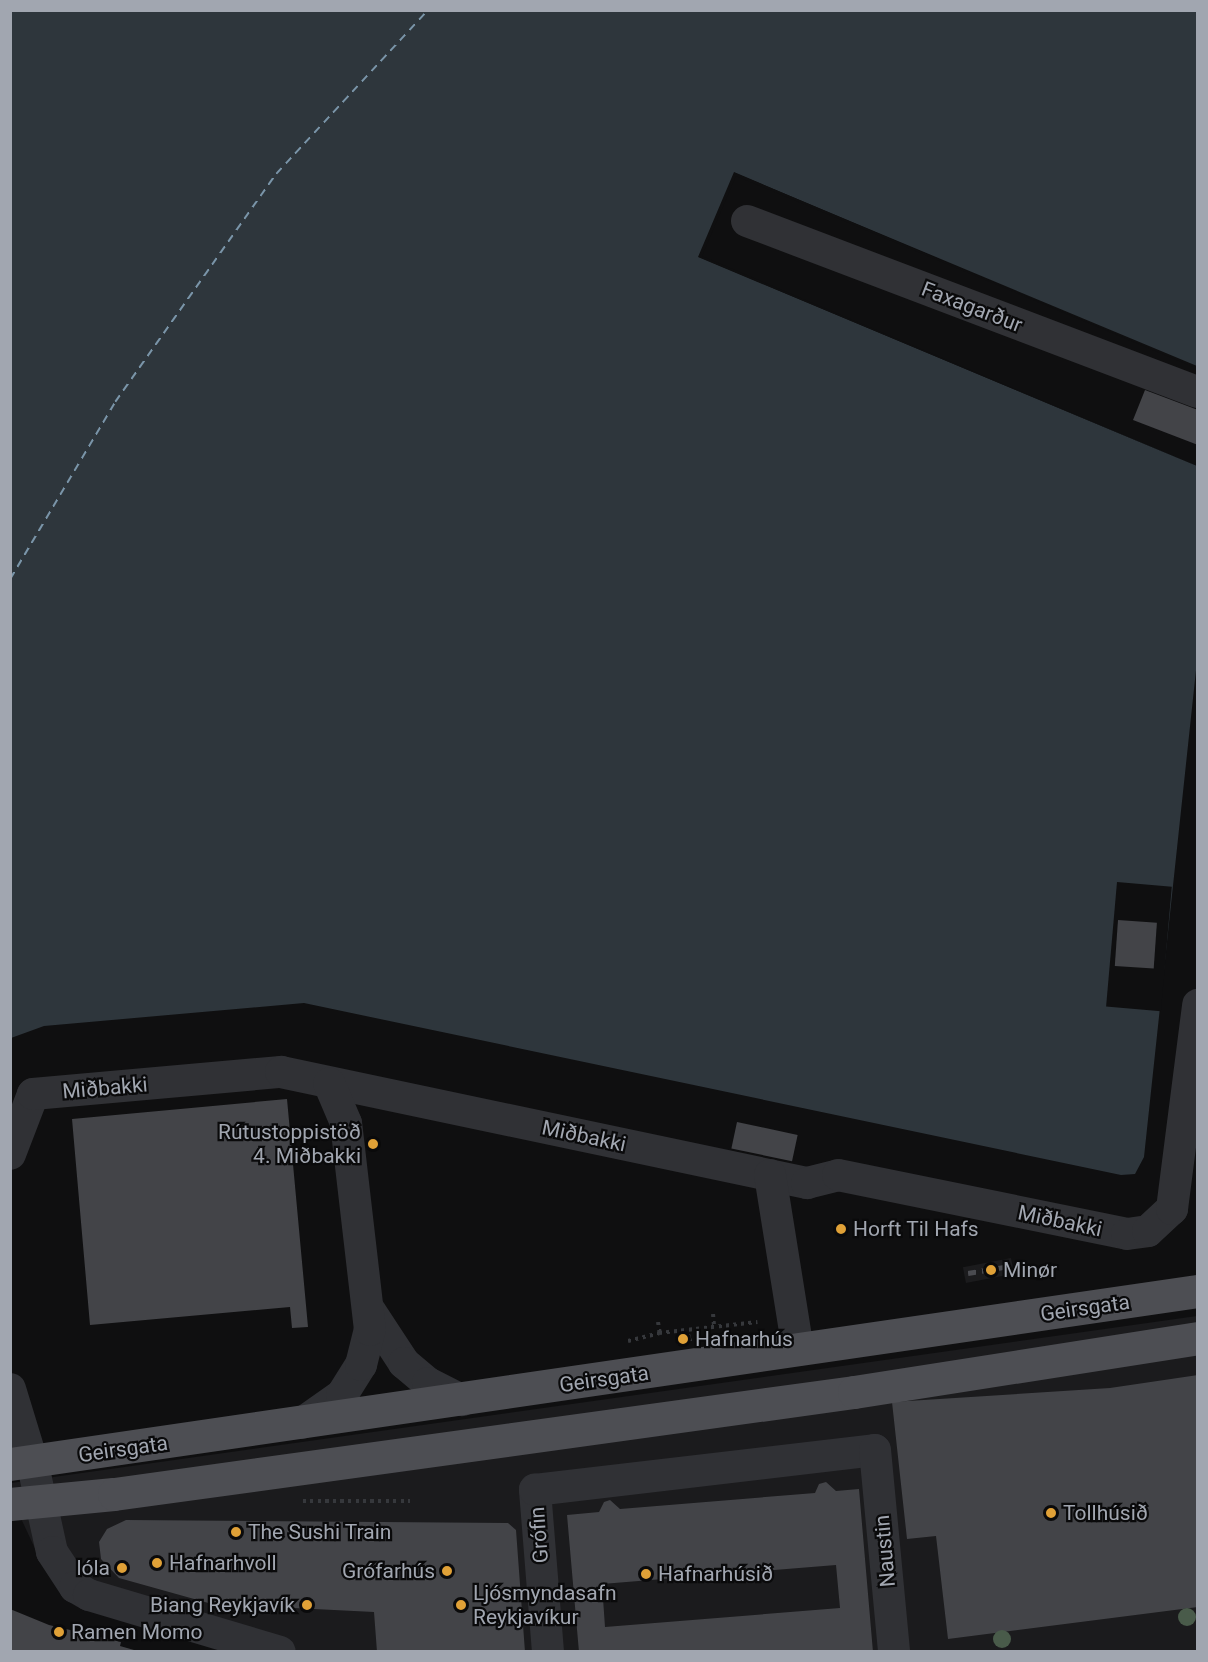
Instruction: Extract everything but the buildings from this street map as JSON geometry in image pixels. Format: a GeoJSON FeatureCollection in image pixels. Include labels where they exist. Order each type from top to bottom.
{"type":"FeatureCollection","features":[{"type":"Feature","properties":{"kind":"main road","name":"Geirsgata"},"geometry":{"type":"LineString","coordinates":[[21,1462],[301,1424],[1197,1292]]}},
{"type":"Feature","properties":{"kind":"main road","name":"Geirsgata"},"geometry":{"type":"LineString","coordinates":[[26,1503],[855,1392],[1197,1338]]}},
{"type":"Feature","properties":{"kind":"street","name":"Faxagarður"},"geometry":{"type":"LineString","coordinates":[[747,221],[1197,392]]}},
{"type":"Feature","properties":{"kind":"street"},"geometry":{"type":"LineString","coordinates":[[1182,1205],[1197,1005]]}},
{"type":"Feature","properties":{"kind":"street","name":"Miðbakki"},"geometry":{"type":"LineString","coordinates":[[10,1154],[33,1094],[281,1072],[807,1183],[838,1175],[1127,1234],[1148,1231],[1182,1205]]}},
{"type":"Feature","properties":{"kind":"street"},"geometry":{"type":"LineString","coordinates":[[301,1424],[330,1407],[352,1381],[367,1348],[370,1311],[346,1123],[329,1083]]}},
{"type":"Feature","properties":{"kind":"street"},"geometry":{"type":"LineString","coordinates":[[770,1175],[798,1350]]}},
{"type":"Feature","properties":{"kind":"street"},"geometry":{"type":"LineString","coordinates":[[370,1311],[390,1347],[408,1367],[462,1400]]}},
{"type":"Feature","properties":{"kind":"street"},"geometry":{"type":"LineString","coordinates":[[10,1389],[26,1503],[55,1563],[75,1587],[89,1595],[280,1652]]}},
{"type":"Feature","properties":{"kind":"street","name":"Grófin"},"geometry":{"type":"LineString","coordinates":[[548,1652],[535,1490],[875,1450]]}},
{"type":"Feature","properties":{"kind":"street","name":"Naustin"},"geometry":{"type":"LineString","coordinates":[[875,1450],[894,1652]]}},
{"type":"Feature","properties":{"kind":"path"},"geometry":{"type":"LineString","coordinates":[[620,1343],[659,1333],[762,1322]]}},
{"type":"Feature","properties":{"kind":"shaded area"},"geometry":{"type":"Polygon","coordinates":[[[11,11],[1197,11],[1197,366],[735,173],[699,257],[1197,466],[1197,661],[1144,1157],[1135,1174],[1121,1175],[304,1003],[44,1026],[11,1038],[11,11]]]}},
{"type":"Feature","properties":{"kind":"shaded area"},"geometry":{"type":"Polygon","coordinates":[[[1011,1258],[1014,1274],[966,1283],[963,1267],[1011,1258]]]}},
{"type":"Feature","properties":{"kind":"shaded area"},"geometry":{"type":"Polygon","coordinates":[[[1197,1316],[1197,1651],[261,1651],[76,1595],[38,1555],[11,1497],[11,1483],[1197,1316]]]}},
{"type":"Feature","properties":{"kind":"pier"},"geometry":{"type":"Polygon","coordinates":[[[734,172],[1198,369],[736,176],[702,256],[1197,466],[698,257],[734,172]]]}},
{"type":"Feature","properties":{"kind":"pier"},"geometry":{"type":"Polygon","coordinates":[[[1117,882],[1172,887],[1161,1011],[1106,1007],[1117,882]]]}},
{"type":"Feature","properties":{"kind":"ferry route"},"geometry":{"type":"LineString","coordinates":[[10,579],[115,402],[276,174],[428,10]]}},
{"type":"Feature","properties":{"kind":"railway"},"geometry":{"type":"LineString","coordinates":[[968,1273],[1010,1266]]}},
{"type":"Feature","properties":{"kind":"place","name":"Rútustoppistöð 4. Miðbakki"},"geometry":{"type":"Point","coordinates":[373,1144]}},
{"type":"Feature","properties":{"kind":"place","name":"Horft Til Hafs"},"geometry":{"type":"Point","coordinates":[841,1229]}},
{"type":"Feature","properties":{"kind":"place","name":"Minør"},"geometry":{"type":"Point","coordinates":[991,1270]}},
{"type":"Feature","properties":{"kind":"place","name":"Hafnarhús"},"geometry":{"type":"Point","coordinates":[683,1339]}},
{"type":"Feature","properties":{"kind":"place","name":"Tollhúsið"},"geometry":{"type":"Point","coordinates":[1051,1513]}},
{"type":"Feature","properties":{"kind":"place","name":"The Sushi Train"},"geometry":{"type":"Point","coordinates":[236,1532]}},
{"type":"Feature","properties":{"kind":"place","name":"Hafnarhvoll"},"geometry":{"type":"Point","coordinates":[157,1563]}},
{"type":"Feature","properties":{"kind":"place","name":"lóla"},"geometry":{"type":"Point","coordinates":[122,1568]}},
{"type":"Feature","properties":{"kind":"place","name":"Grófarhús"},"geometry":{"type":"Point","coordinates":[447,1571]}},
{"type":"Feature","properties":{"kind":"place","name":"Hafnarhúsið"},"geometry":{"type":"Point","coordinates":[646,1574]}},
{"type":"Feature","properties":{"kind":"place","name":"Biang Reykjavík"},"geometry":{"type":"Point","coordinates":[307,1605]}},
{"type":"Feature","properties":{"kind":"place","name":"Ljósmyndasafn Reykjavíkur"},"geometry":{"type":"Point","coordinates":[461,1605]}},
{"type":"Feature","properties":{"kind":"place","name":"Ramen Momo"},"geometry":{"type":"Point","coordinates":[59,1632]}}]}
